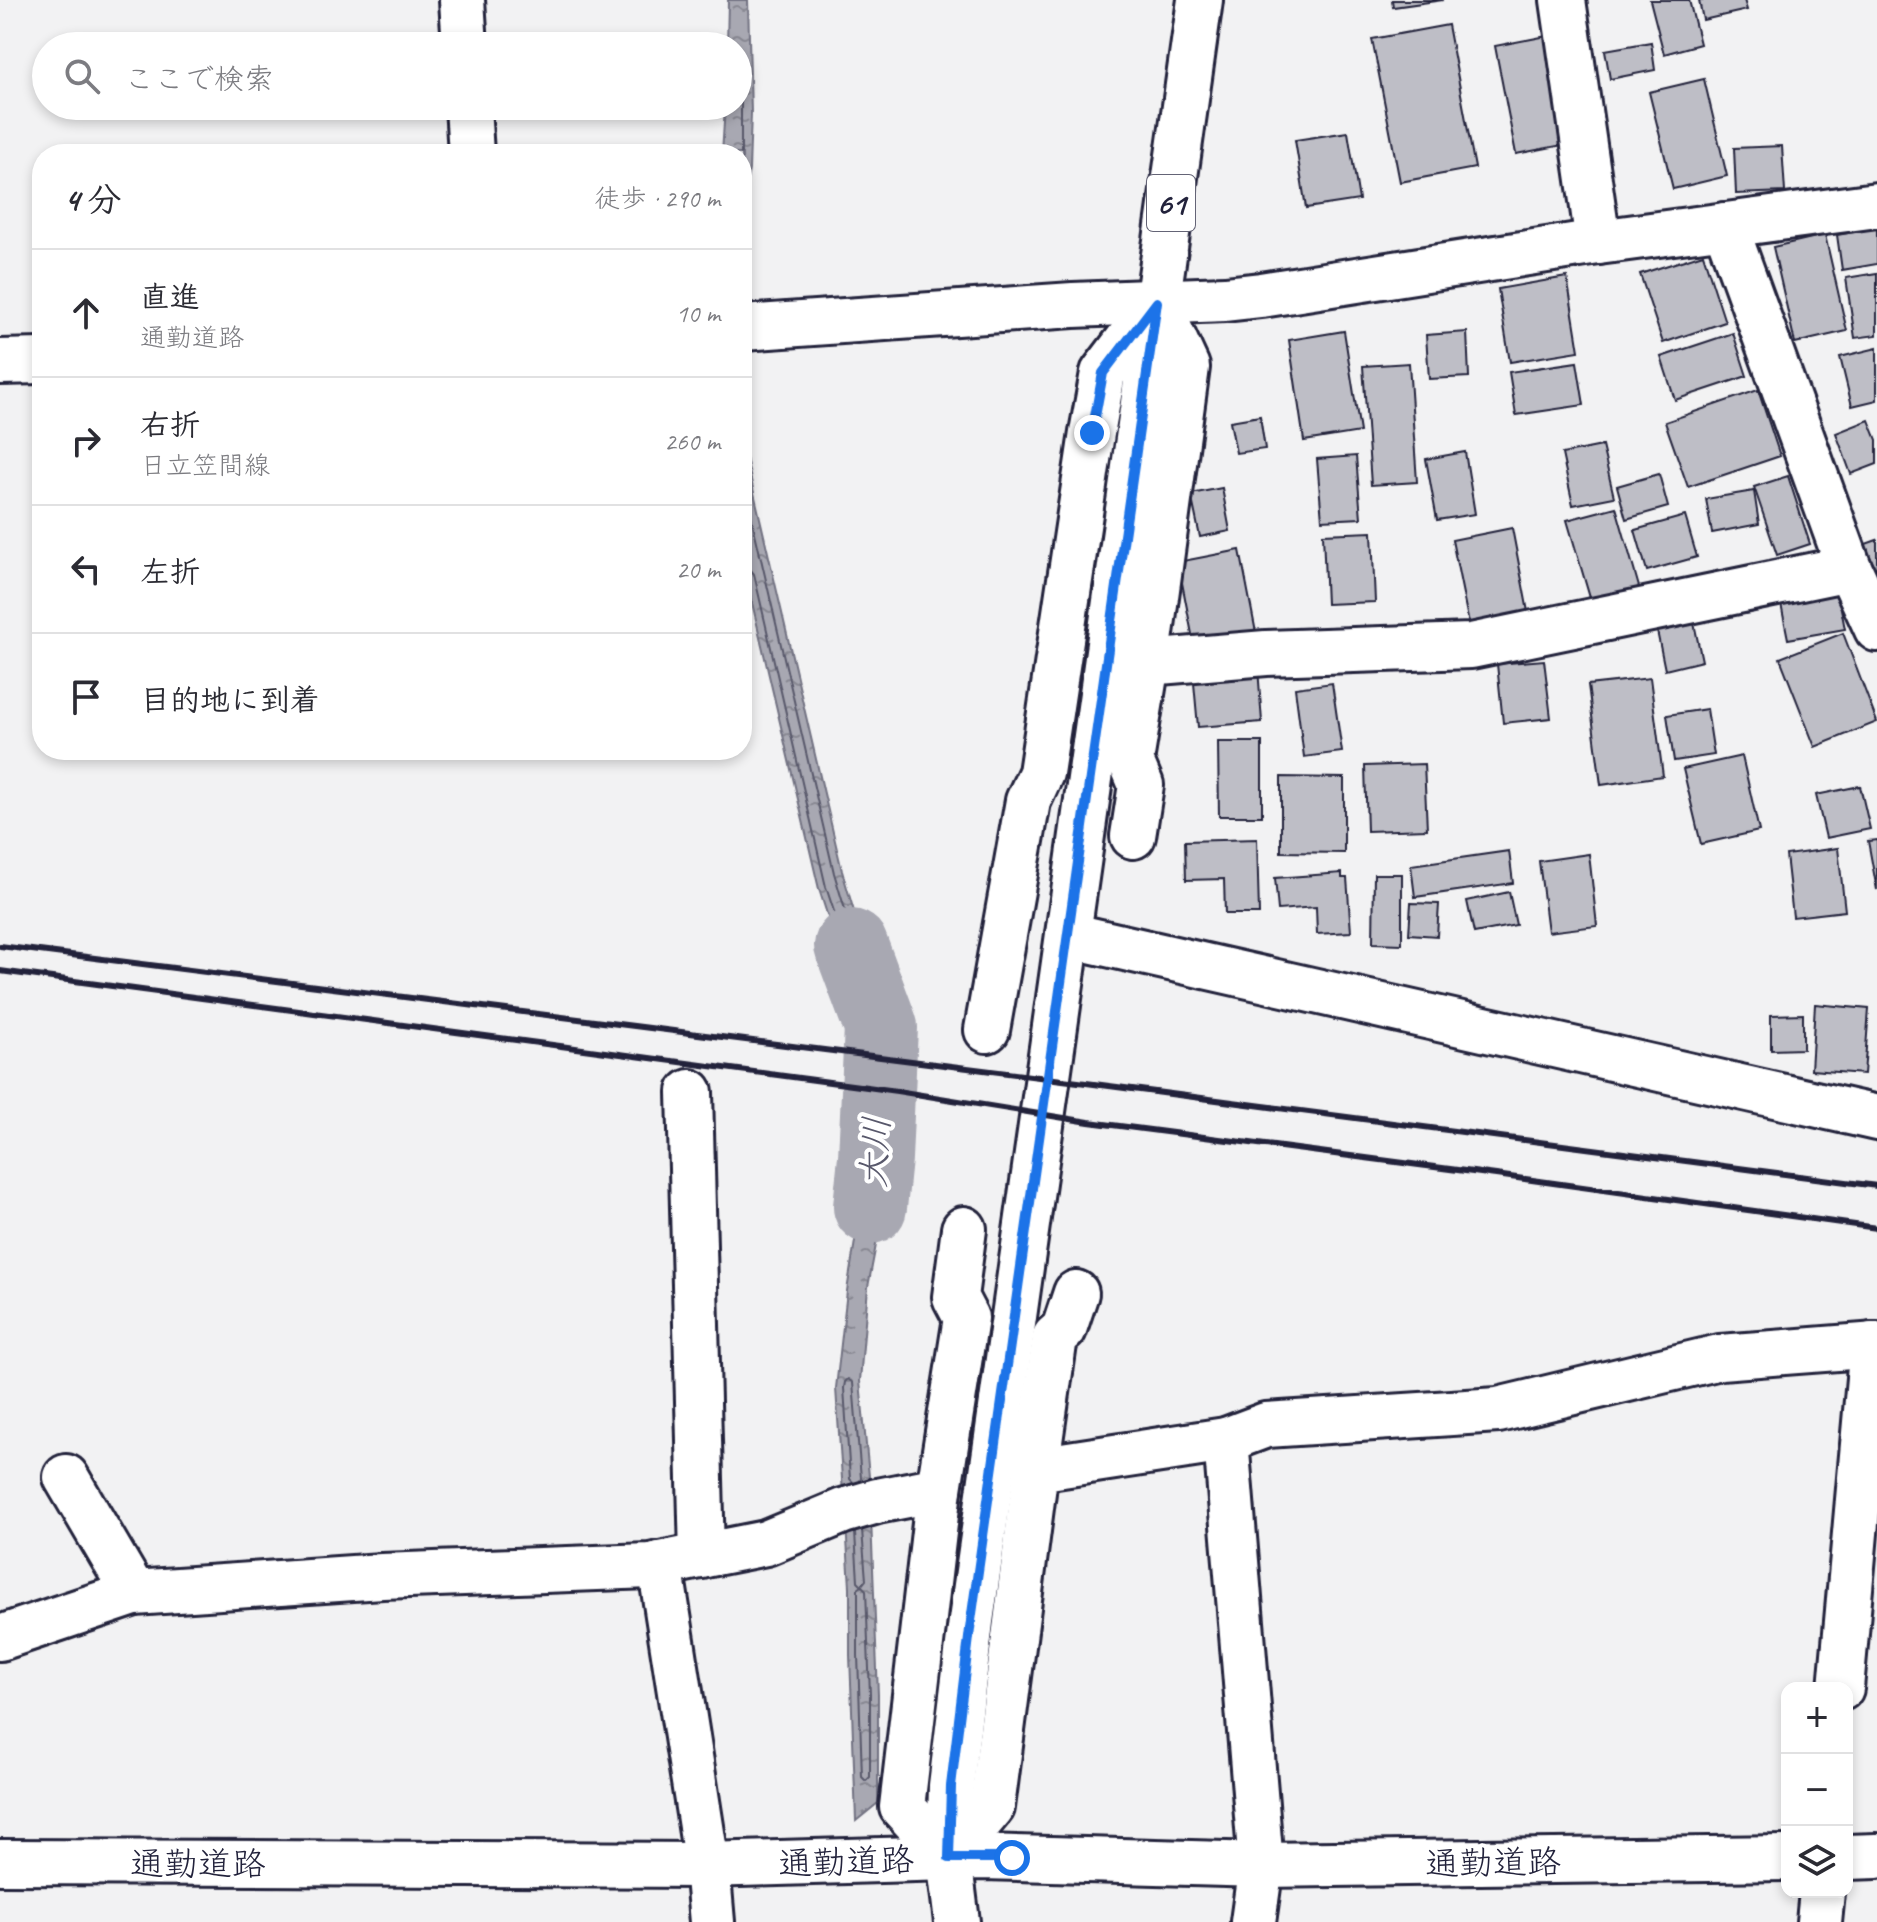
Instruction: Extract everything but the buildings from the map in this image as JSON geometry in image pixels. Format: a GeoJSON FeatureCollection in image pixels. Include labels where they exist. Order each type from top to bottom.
{"type":"FeatureCollection","features":[{"type":"Feature","properties":{"kind":"street"},"geometry":{"type":"LineString","coordinates":[[462,0],[464,32]]}},
{"type":"Feature","properties":{"kind":"street","name":"61"},"geometry":{"type":"LineString","coordinates":[[957,1922],[949,1858],[951,1786],[971,1621],[1200,0]]}},
{"type":"Feature","properties":{"kind":"street"},"geometry":{"type":"LineString","coordinates":[[1563,0],[1598,242]]}},
{"type":"Feature","properties":{"kind":"street"},"geometry":{"type":"LineString","coordinates":[[469,120],[470,144]]}},
{"type":"Feature","properties":{"kind":"street"},"geometry":{"type":"LineString","coordinates":[[752,327],[1261,295],[1598,242],[1877,205]]}},
{"type":"Feature","properties":{"kind":"street"},"geometry":{"type":"LineString","coordinates":[[1725,225],[1849,568],[1874,617]]}},
{"type":"Feature","properties":{"kind":"street"},"geometry":{"type":"LineString","coordinates":[[1133,836],[1141,785],[1131,761],[1187,367],[1157,302]]}},
{"type":"Feature","properties":{"kind":"street"},"geometry":{"type":"LineString","coordinates":[[987,1030],[1028,801],[1041,773],[1103,373],[1157,302]]}},
{"type":"Feature","properties":{"kind":"street"},"geometry":{"type":"LineString","coordinates":[[0,362],[32,361]]}},
{"type":"Feature","properties":{"kind":"street"},"geometry":{"type":"LineString","coordinates":[[1147,663],[1266,653],[1471,646],[1849,568]]}},
{"type":"Feature","properties":{"kind":"street"},"geometry":{"type":"LineString","coordinates":[[1068,935],[1877,1118]]}},
{"type":"Feature","properties":{"kind":"street"},"geometry":{"type":"LineString","coordinates":[[690,1092],[702,1556]]}},
{"type":"Feature","properties":{"kind":"street"},"geometry":{"type":"LineString","coordinates":[[964,1229],[955,1297],[966,1318],[939,1489],[902,1807],[949,1858],[992,1807],[1055,1337],[1064,1329],[1076,1293]]}},
{"type":"Feature","properties":{"kind":"street"},"geometry":{"type":"LineString","coordinates":[[1036,1469],[1226,1440],[1266,1425],[1498,1410],[1720,1357],[1874,1345],[1842,1682]]}},
{"type":"Feature","properties":{"kind":"street"},"geometry":{"type":"LineString","coordinates":[[1226,1440],[1261,1865],[1253,1922]]}},
{"type":"Feature","properties":{"kind":"street"},"geometry":{"type":"LineString","coordinates":[[66,1477],[134,1593]]}},
{"type":"Feature","properties":{"kind":"street"},"geometry":{"type":"LineString","coordinates":[[0,1638],[134,1593],[382,1576],[650,1566],[766,1543],[860,1506],[939,1489]]}},
{"type":"Feature","properties":{"kind":"street"},"geometry":{"type":"LineString","coordinates":[[660,1564],[707,1865],[712,1922]]}},
{"type":"Feature","properties":{"kind":"street"},"geometry":{"type":"LineString","coordinates":[[1853,1857],[1877,1856]]}},
{"type":"Feature","properties":{"kind":"street","name":"通勤道路"},"geometry":{"type":"LineString","coordinates":[[0,1862],[707,1865],[984,1857],[1261,1865],[1781,1858]]}},
{"type":"Feature","properties":{"kind":"street"},"geometry":{"type":"LineString","coordinates":[[1819,1922],[1821,1898]]}},
{"type":"Feature","properties":{"kind":"water"},"geometry":{"type":"Polygon","coordinates":[[[728,0],[748,0],[749,32],[727,32],[728,0]]]}},
{"type":"Feature","properties":{"kind":"water"},"geometry":{"type":"Polygon","coordinates":[[[724,120],[751,120],[750,144],[723,144],[724,120]]]}},
{"type":"Feature","properties":{"kind":"water"},"geometry":{"type":"Polygon","coordinates":[[[752,484],[842,871],[893,1043],[860,1037],[857,1008],[819,889],[752,603],[752,484]]]}},
{"type":"Feature","properties":{"kind":"water"},"geometry":{"type":"Polygon","coordinates":[[[853,1103],[880,1109],[876,1138],[887,1187],[868,1287],[860,1381],[870,1487],[843,1494],[836,1388],[864,1185],[851,1128],[853,1103]]]}},
{"type":"Feature","properties":{"kind":"water"},"geometry":{"type":"Polygon","coordinates":[[[871,1518],[878,1695],[878,1803],[856,1821],[846,1524],[871,1518]]]}},
{"type":"Feature","properties":{"kind":"waterway","name":"大川"},"geometry":{"type":"LineString","coordinates":[[851,946],[881,1027],[870,1207]]}},
{"type":"Feature","properties":{"kind":"railway"},"geometry":{"type":"LineString","coordinates":[[0,946],[1877,1186]]}},
{"type":"Feature","properties":{"kind":"railway"},"geometry":{"type":"LineString","coordinates":[[0,971],[897,1091],[1089,1122],[1877,1228]]}},
{"type":"Feature","properties":{"kind":"route"},"geometry":{"type":"LineString","coordinates":[[1012,1858],[949,1858],[951,1786],[971,1621],[1157,302],[1103,373],[1092,433]]}}]}
